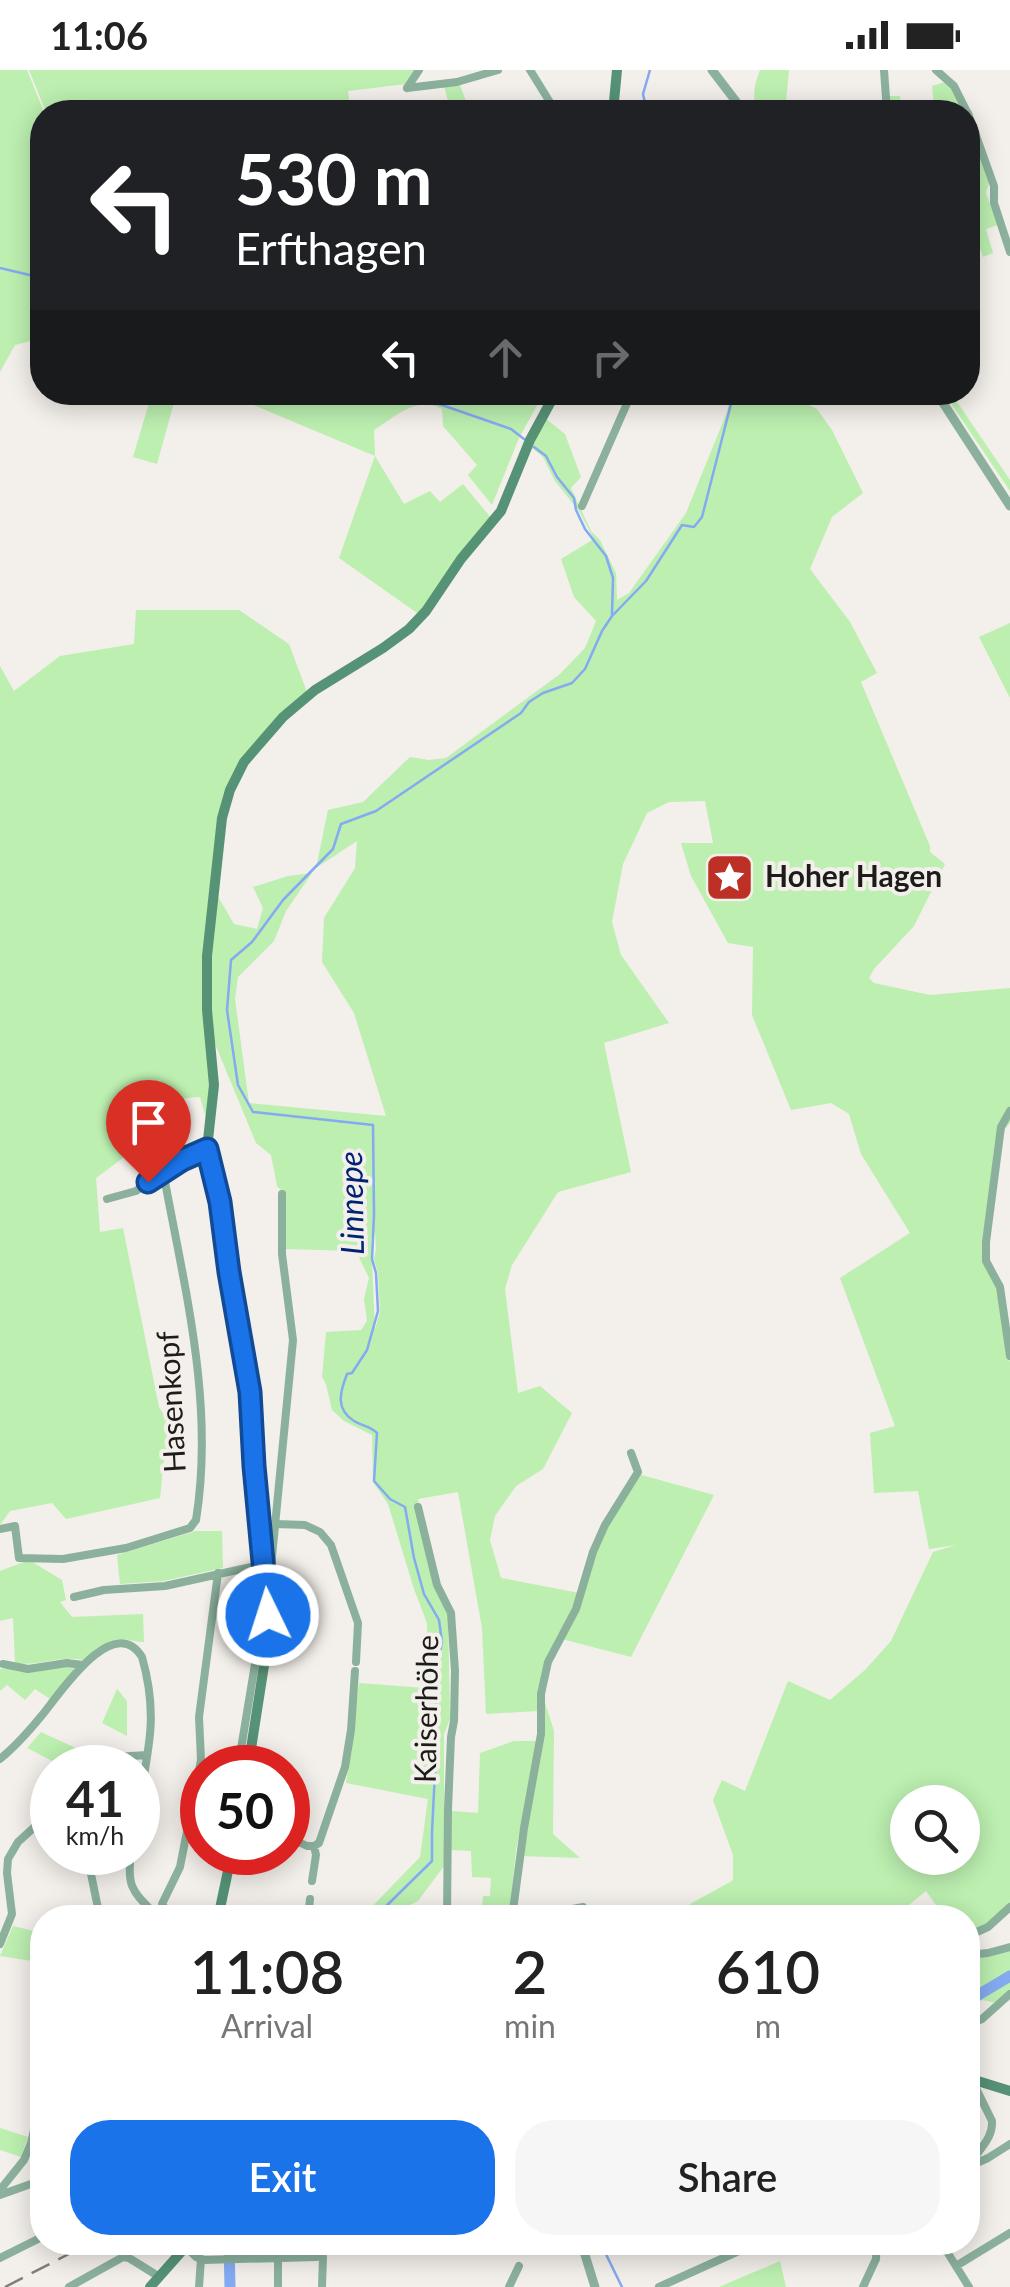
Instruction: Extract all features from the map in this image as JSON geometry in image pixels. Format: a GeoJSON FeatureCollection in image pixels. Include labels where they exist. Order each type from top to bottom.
{"type":"FeatureCollection","features":[{"type":"Feature","properties":{"kind":"main road"},"geometry":{"type":"LineString","coordinates":[[614,100],[617,70]]}},
{"type":"Feature","properties":{"kind":"main road"},"geometry":{"type":"LineString","coordinates":[[248,1745],[267,1638],[268,1602],[250,1392],[220,1202],[207,1149],[214,1084],[206,1010],[206,956],[224,809],[244,762],[298,703],[374,655],[421,617],[453,569],[501,512],[549,405]]}},
{"type":"Feature","properties":{"kind":"main road"},"geometry":{"type":"LineString","coordinates":[[221,1905],[227,1875]]}},
{"type":"Feature","properties":{"kind":"main road"},"geometry":{"type":"LineString","coordinates":[[980,2082],[1010,2091]]}},
{"type":"Feature","properties":{"kind":"main road"},"geometry":{"type":"LineString","coordinates":[[150,2287],[178,2255]]}},
{"type":"Feature","properties":{"kind":"street"},"geometry":{"type":"LineString","coordinates":[[419,70],[407,88],[458,82],[498,70]]}},
{"type":"Feature","properties":{"kind":"street"},"geometry":{"type":"LineString","coordinates":[[530,70],[549,100]]}},
{"type":"Feature","properties":{"kind":"street"},"geometry":{"type":"LineString","coordinates":[[712,70],[735,100]]}},
{"type":"Feature","properties":{"kind":"street"},"geometry":{"type":"LineString","coordinates":[[884,70],[886,100]]}},
{"type":"Feature","properties":{"kind":"street"},"geometry":{"type":"LineString","coordinates":[[936,70],[954,86],[961,100]]}},
{"type":"Feature","properties":{"kind":"street"},"geometry":{"type":"LineString","coordinates":[[980,147],[1010,252]]}},
{"type":"Feature","properties":{"kind":"street"},"geometry":{"type":"LineString","coordinates":[[582,506],[626,405]]}},
{"type":"Feature","properties":{"kind":"street"},"geometry":{"type":"LineString","coordinates":[[944,405],[1010,506]]}},
{"type":"Feature","properties":{"kind":"street"},"geometry":{"type":"LineString","coordinates":[[1010,1112],[1001,1126],[986,1261],[1000,1286],[1010,1356]]}},
{"type":"Feature","properties":{"kind":"street"},"geometry":{"type":"LineString","coordinates":[[107,1200],[136,1191],[163,1171],[207,1149]]}},
{"type":"Feature","properties":{"kind":"street","name":"Hasenkopf"},"geometry":{"type":"LineString","coordinates":[[0,1529],[15,1526],[18,1558],[64,1559],[126,1548],[190,1528],[196,1520],[202,1424],[200,1391],[193,1331],[163,1171]]}},
{"type":"Feature","properties":{"kind":"street"},"geometry":{"type":"LineString","coordinates":[[74,1598],[104,1590],[165,1586],[218,1573],[271,1568],[293,1340],[282,1254],[282,1194]]}},
{"type":"Feature","properties":{"kind":"street"},"geometry":{"type":"LineString","coordinates":[[514,1905],[542,1734],[541,1694],[548,1662],[576,1609],[592,1552],[638,1472],[631,1453]]}},
{"type":"Feature","properties":{"kind":"street","name":"Kaiserhöhe"},"geometry":{"type":"LineString","coordinates":[[418,1507],[437,1585],[451,1613],[454,1721],[447,1905]]}},
{"type":"Feature","properties":{"kind":"street"},"geometry":{"type":"LineString","coordinates":[[276,1524],[305,1525],[320,1532],[331,1545],[358,1623],[345,1767],[318,1843],[310,1846]]}},
{"type":"Feature","properties":{"kind":"street"},"geometry":{"type":"LineString","coordinates":[[163,1905],[180,1868],[201,1760],[199,1717],[218,1573]]}},
{"type":"Feature","properties":{"kind":"street"},"geometry":{"type":"LineString","coordinates":[[0,1759],[83,1665],[100,1650],[117,1644],[128,1644],[139,1651],[144,1664],[152,1714],[149,1745]]}},
{"type":"Feature","properties":{"kind":"street"},"geometry":{"type":"LineString","coordinates":[[3,1664],[25,1668],[70,1662],[83,1665]]}},
{"type":"Feature","properties":{"kind":"street"},"geometry":{"type":"LineString","coordinates":[[0,1944],[12,1914],[7,1873],[10,1855],[30,1831]]}},
{"type":"Feature","properties":{"kind":"street"},"geometry":{"type":"LineString","coordinates":[[312,1881],[314,1846]]}},
{"type":"Feature","properties":{"kind":"street"},"geometry":{"type":"LineString","coordinates":[[91,1875],[97,1905]]}},
{"type":"Feature","properties":{"kind":"street"},"geometry":{"type":"LineString","coordinates":[[128,1875],[130,1884],[148,1905]]}},
{"type":"Feature","properties":{"kind":"street"},"geometry":{"type":"LineString","coordinates":[[309,1905],[310,1900]]}},
{"type":"Feature","properties":{"kind":"street"},"geometry":{"type":"LineString","coordinates":[[980,1930],[1010,1907]]}},
{"type":"Feature","properties":{"kind":"street"},"geometry":{"type":"LineString","coordinates":[[980,1954],[1010,1948]]}},
{"type":"Feature","properties":{"kind":"street"},"geometry":{"type":"LineString","coordinates":[[980,2021],[1010,1994]]}},
{"type":"Feature","properties":{"kind":"street"},"geometry":{"type":"LineString","coordinates":[[980,2101],[993,2126],[980,2151]]}},
{"type":"Feature","properties":{"kind":"street"},"geometry":{"type":"LineString","coordinates":[[0,2192],[24,2160],[30,2138]]}},
{"type":"Feature","properties":{"kind":"street"},"geometry":{"type":"LineString","coordinates":[[980,2161],[1010,2144]]}},
{"type":"Feature","properties":{"kind":"street"},"geometry":{"type":"LineString","coordinates":[[0,2192],[30,2183]]}},
{"type":"Feature","properties":{"kind":"street"},"geometry":{"type":"LineString","coordinates":[[980,2251],[1010,2233]]}},
{"type":"Feature","properties":{"kind":"street"},"geometry":{"type":"LineString","coordinates":[[0,2258],[30,2242]]}},
{"type":"Feature","properties":{"kind":"street"},"geometry":{"type":"LineString","coordinates":[[198,2255],[202,2259],[221,2260],[320,2257],[322,2287]]}},
{"type":"Feature","properties":{"kind":"street"},"geometry":{"type":"LineString","coordinates":[[585,2255],[594,2287]]}},
{"type":"Feature","properties":{"kind":"street"},"geometry":{"type":"LineString","coordinates":[[659,2287],[730,2255]]}},
{"type":"Feature","properties":{"kind":"street"},"geometry":{"type":"LineString","coordinates":[[862,2287],[876,2255]]}},
{"type":"Feature","properties":{"kind":"street"},"geometry":{"type":"LineString","coordinates":[[950,2255],[969,2287]]}},
{"type":"Feature","properties":{"kind":"street"},"geometry":{"type":"LineString","coordinates":[[956,2266],[974,2255]]}},
{"type":"Feature","properties":{"kind":"street"},"geometry":{"type":"LineString","coordinates":[[69,2287],[124,2257],[158,2276]]}},
{"type":"Feature","properties":{"kind":"street"},"geometry":{"type":"LineString","coordinates":[[278,2258],[278,2287]]}},
{"type":"Feature","properties":{"kind":"street"},"geometry":{"type":"LineString","coordinates":[[200,2287],[202,2259]]}},
{"type":"Feature","properties":{"kind":"street"},"geometry":{"type":"LineString","coordinates":[[509,2287],[519,2266]]}},
{"type":"Feature","properties":{"kind":"green space"},"geometry":{"type":"Polygon","coordinates":[[[0,70],[27,70],[39,100],[30,100],[30,341],[15,345],[0,372],[0,70]]]}},
{"type":"Feature","properties":{"kind":"green space"},"geometry":{"type":"Polygon","coordinates":[[[29,70],[417,70],[406,84],[348,91],[348,100],[41,100],[29,70]]]}},
{"type":"Feature","properties":{"kind":"green space"},"geometry":{"type":"Polygon","coordinates":[[[760,70],[789,70],[786,100],[755,100],[760,70]]]}},
{"type":"Feature","properties":{"kind":"green space"},"geometry":{"type":"Polygon","coordinates":[[[945,82],[958,100],[933,100],[932,86],[945,82]]]}},
{"type":"Feature","properties":{"kind":"green space"},"geometry":{"type":"Polygon","coordinates":[[[460,85],[466,100],[448,100],[444,86],[460,85]]]}},
{"type":"Feature","properties":{"kind":"green space"},"geometry":{"type":"Polygon","coordinates":[[[980,158],[989,183],[986,193],[998,225],[986,229],[993,253],[983,257],[980,158]]]}},
{"type":"Feature","properties":{"kind":"green space"},"geometry":{"type":"Polygon","coordinates":[[[148,405],[173,405],[157,464],[133,457],[148,405]]]}},
{"type":"Feature","properties":{"kind":"green space"},"geometry":{"type":"Polygon","coordinates":[[[253,405],[420,405],[374,430],[375,456],[253,405]]]}},
{"type":"Feature","properties":{"kind":"green space"},"geometry":{"type":"Polygon","coordinates":[[[433,405],[537,405],[519,438],[492,505],[468,475],[477,465],[443,426],[442,409],[433,405]]]}},
{"type":"Feature","properties":{"kind":"green space"},"geometry":{"type":"Polygon","coordinates":[[[728,405],[809,405],[817,409],[832,430],[863,493],[832,517],[810,569],[850,622],[877,673],[861,682],[930,852],[945,864],[914,926],[869,978],[874,983],[930,995],[1010,988],[1010,1123],[995,1142],[984,1243],[998,1288],[1010,1363],[1010,1903],[980,1929],[980,1905],[936,1905],[926,1891],[909,1905],[690,1905],[733,1880],[733,1855],[713,1800],[722,1780],[745,1791],[788,1681],[830,1700],[891,1641],[933,1552],[956,1545],[929,1549],[918,1491],[874,1493],[870,1433],[895,1426],[840,1278],[910,1233],[861,1154],[849,1114],[831,1103],[791,1110],[752,1015],[753,947],[728,943],[691,876],[681,843],[713,843],[705,801],[669,802],[647,813],[623,864],[612,922],[621,955],[669,1023],[604,1043],[631,1172],[558,1192],[512,1265],[505,1289],[518,1393],[540,1386],[572,1413],[543,1469],[516,1486],[495,1516],[490,1540],[501,1578],[579,1593],[575,1607],[547,1660],[538,1711],[486,1714],[482,1628],[458,1492],[418,1499],[434,1585],[448,1613],[450,1719],[444,1734],[444,1866],[418,1901],[410,1905],[374,1905],[420,1857],[428,1799],[346,1783],[359,1683],[425,1688],[428,1731],[427,1623],[388,1504],[373,1482],[372,1435],[332,1410],[322,1377],[326,1332],[361,1330],[367,1321],[364,1299],[369,1278],[356,1251],[284,1249],[283,1192],[277,1186],[271,1155],[256,1143],[213,1039],[210,967],[217,895],[234,924],[257,929],[263,908],[253,887],[312,873],[286,911],[274,941],[238,977],[235,999],[249,1103],[386,1116],[354,1013],[322,962],[324,918],[355,868],[357,841],[316,868],[328,810],[363,802],[410,757],[446,758],[560,674],[585,648],[596,621],[574,597],[561,559],[594,539],[543,457],[532,448],[546,419],[565,434],[581,477],[571,488],[616,573],[617,600],[629,593],[686,513],[728,405]],[[375,1232],[371,1239],[375,1329],[380,1312],[375,1232]]]}},
{"type":"Feature","properties":{"kind":"green space"},"geometry":{"type":"Polygon","coordinates":[[[952,405],[959,405],[1010,480],[1010,491],[952,405]]]}},
{"type":"Feature","properties":{"kind":"green space"},"geometry":{"type":"Polygon","coordinates":[[[375,456],[404,504],[430,491],[440,502],[463,484],[492,519],[420,615],[339,558],[375,456]]]}},
{"type":"Feature","properties":{"kind":"green space"},"geometry":{"type":"Polygon","coordinates":[[[136,610],[239,610],[289,644],[307,692],[234,774],[206,930],[211,1096],[207,1121],[200,1097],[161,1100],[163,1128],[96,1178],[100,1232],[123,1228],[159,1407],[169,1425],[160,1498],[66,1519],[52,1503],[10,1511],[0,1525],[0,666],[14,691],[60,656],[134,644],[136,610]]]}},
{"type":"Feature","properties":{"kind":"green space"},"geometry":{"type":"Polygon","coordinates":[[[1010,623],[1010,698],[979,637],[1010,623]]]}},
{"type":"Feature","properties":{"kind":"green space"},"geometry":{"type":"Polygon","coordinates":[[[638,1474],[714,1495],[631,1657],[562,1639],[599,1540],[638,1474]]]}},
{"type":"Feature","properties":{"kind":"green space"},"geometry":{"type":"Polygon","coordinates":[[[196,1531],[222,1531],[223,1568],[163,1581],[120,1584],[117,1555],[196,1531]]]}},
{"type":"Feature","properties":{"kind":"green space"},"geometry":{"type":"Polygon","coordinates":[[[29,1560],[62,1580],[66,1600],[60,1602],[72,1617],[143,1614],[144,1642],[113,1641],[83,1660],[15,1663],[13,1618],[0,1621],[0,1571],[29,1560]]]}},
{"type":"Feature","properties":{"kind":"green space"},"geometry":{"type":"Polygon","coordinates":[[[74,1666],[50,1699],[35,1689],[25,1700],[7,1685],[0,1691],[0,1669],[74,1666]]]}},
{"type":"Feature","properties":{"kind":"green space"},"geometry":{"type":"Polygon","coordinates":[[[117,1689],[127,1701],[127,1736],[102,1723],[117,1689]]]}},
{"type":"Feature","properties":{"kind":"green space"},"geometry":{"type":"Polygon","coordinates":[[[543,1696],[554,1731],[553,1834],[580,1858],[521,1856],[543,1696]]]}},
{"type":"Feature","properties":{"kind":"green space"},"geometry":{"type":"Polygon","coordinates":[[[41,1732],[69,1745],[30,1745],[30,1750],[27,1748],[41,1732]]]}},
{"type":"Feature","properties":{"kind":"green space"},"geometry":{"type":"Polygon","coordinates":[[[514,1741],[537,1741],[516,1850],[510,1905],[482,1905],[483,1896],[490,1896],[491,1878],[472,1877],[471,1851],[451,1850],[451,1811],[478,1813],[480,1753],[514,1741]]]}},
{"type":"Feature","properties":{"kind":"green space"},"geometry":{"type":"Polygon","coordinates":[[[13,1926],[30,1930],[30,1961],[0,1956],[13,1926]]]}},
{"type":"Feature","properties":{"kind":"green space"},"geometry":{"type":"Polygon","coordinates":[[[1010,1949],[1010,1989],[996,2003],[980,2001],[980,1954],[1010,1949]]]}},
{"type":"Feature","properties":{"kind":"green space"},"geometry":{"type":"Polygon","coordinates":[[[0,2128],[28,2137],[21,2157],[0,2150],[0,2128]]]}},
{"type":"Feature","properties":{"kind":"green space"},"geometry":{"type":"Polygon","coordinates":[[[780,2261],[786,2287],[719,2287],[780,2261]]]}},
{"type":"Feature","properties":{"kind":"waterway","name":"Linnepe"},"geometry":{"type":"LineString","coordinates":[[644,100],[650,70]]}},
{"type":"Feature","properties":{"kind":"waterway"},"geometry":{"type":"LineString","coordinates":[[0,268],[30,275]]}},
{"type":"Feature","properties":{"kind":"waterway"},"geometry":{"type":"LineString","coordinates":[[442,405],[511,429],[524,439]]}},
{"type":"Feature","properties":{"kind":"waterway","name":"Linnepe"},"geometry":{"type":"LineString","coordinates":[[387,1905],[432,1861],[435,1712],[442,1642],[439,1620],[424,1594],[414,1558],[405,1507],[390,1499],[374,1481],[377,1433],[348,1416],[341,1400],[347,1374],[352,1373],[367,1350],[378,1311],[372,1259],[373,1125],[253,1112],[238,1085],[227,1010],[231,960],[252,942],[283,900],[333,849],[341,824],[376,811],[521,713],[529,702],[572,683],[585,669],[612,616],[646,581],[682,525],[694,527],[702,517],[731,405]]}},
{"type":"Feature","properties":{"kind":"waterway"},"geometry":{"type":"LineString","coordinates":[[534,447],[546,456],[574,498],[585,529],[606,556],[613,578],[612,614]]}},
{"type":"Feature","properties":{"kind":"waterway"},"geometry":{"type":"LineString","coordinates":[[980,1994],[1010,1976]]}},
{"type":"Feature","properties":{"kind":"waterway"},"geometry":{"type":"LineString","coordinates":[[229,2255],[230,2287]]}},
{"type":"Feature","properties":{"kind":"waterway"},"geometry":{"type":"LineString","coordinates":[[606,2255],[622,2287]]}},
{"type":"Feature","properties":{"kind":"railway"},"geometry":{"type":"LineString","coordinates":[[5,2287],[67,2255]]}},
{"type":"Feature","properties":{"kind":"place","name":"Hoher Hagen"},"geometry":{"type":"Point","coordinates":[730,877]}},
{"type":"Feature","properties":{"kind":"route"},"geometry":{"type":"LineString","coordinates":[[148,1182],[207,1149],[220,1202],[250,1392],[268,1615]]}}]}
